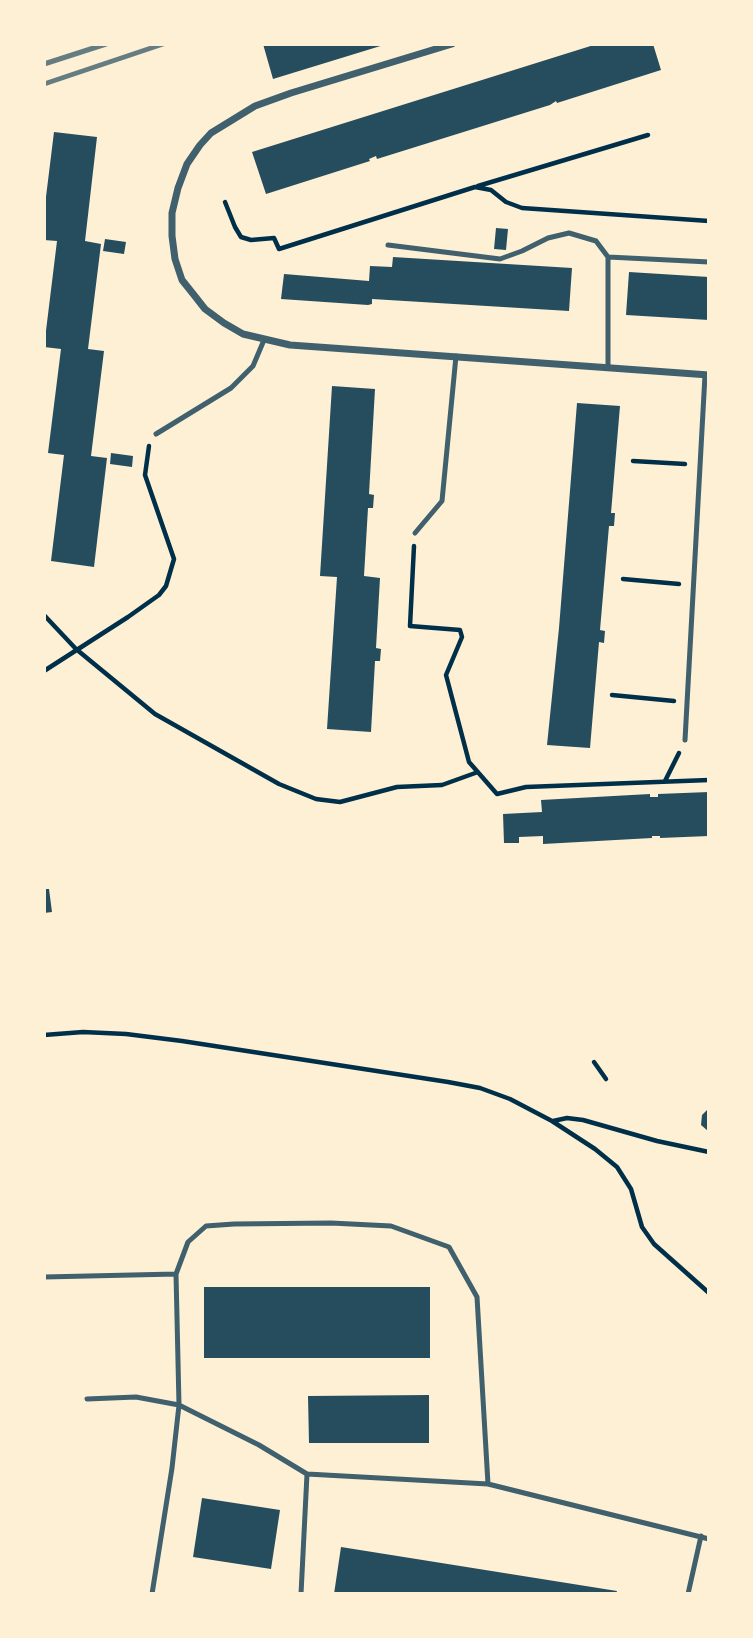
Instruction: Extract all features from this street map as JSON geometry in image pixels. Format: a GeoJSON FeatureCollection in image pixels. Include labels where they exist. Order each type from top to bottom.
{"type":"FeatureCollection","features":[{"type":"Feature","properties":{"kind":"street"},"geometry":{"type":"LineString","coordinates":[[452,44],[291,93],[256,106],[212,133],[187,164],[172,213],[175,259],[182,280],[205,309],[224,323],[243,334],[290,345],[707,375]]}},
{"type":"Feature","properties":{"kind":"lane"},"geometry":{"type":"LineString","coordinates":[[388,245],[500,259],[548,238],[569,233],[596,240],[608,257],[608,368]]}},
{"type":"Feature","properties":{"kind":"lane"},"geometry":{"type":"LineString","coordinates":[[608,257],[709,262]]}},
{"type":"Feature","properties":{"kind":"lane"},"geometry":{"type":"LineString","coordinates":[[156,434],[231,388],[253,366],[264,340]]}},
{"type":"Feature","properties":{"kind":"lane"},"geometry":{"type":"LineString","coordinates":[[415,533],[442,501],[456,356]]}},
{"type":"Feature","properties":{"kind":"lane"},"geometry":{"type":"LineString","coordinates":[[685,740],[707,375]]}},
{"type":"Feature","properties":{"kind":"lane"},"geometry":{"type":"LineString","coordinates":[[152,1594],[172,1468],[178,1405],[176,1274],[188,1242],[206,1226],[317,1223],[391,1226],[449,1247],[477,1297],[488,1485]]}},
{"type":"Feature","properties":{"kind":"lane"},"geometry":{"type":"LineString","coordinates":[[44,1277],[176,1274]]}},
{"type":"Feature","properties":{"kind":"lane"},"geometry":{"type":"LineString","coordinates":[[87,1399],[136,1397],[178,1405],[258,1445],[307,1474],[488,1485],[709,1538]]}},
{"type":"Feature","properties":{"kind":"lane"},"geometry":{"type":"LineString","coordinates":[[300,1594],[307,1474]]}},
{"type":"Feature","properties":{"kind":"lane"},"geometry":{"type":"LineString","coordinates":[[688,1594],[701,1536]]}},
{"type":"Feature","properties":{"kind":"path"},"geometry":{"type":"LineString","coordinates":[[225,202],[234,227],[242,237],[251,240],[274,238],[279,249],[648,135]]}},
{"type":"Feature","properties":{"kind":"path"},"geometry":{"type":"LineString","coordinates":[[475,187],[491,190],[506,202],[522,208],[709,221]]}},
{"type":"Feature","properties":{"kind":"path"},"geometry":{"type":"LineString","coordinates":[[44,671],[159,595],[171,574],[174,559],[172,548],[145,475],[149,445],[156,434]]}},
{"type":"Feature","properties":{"kind":"path"},"geometry":{"type":"LineString","coordinates":[[633,461],[700,465]]}},
{"type":"Feature","properties":{"kind":"path"},"geometry":{"type":"LineString","coordinates":[[415,533],[410,626],[460,630],[462,638],[446,675],[469,762],[497,794],[526,787],[709,780]]}},
{"type":"Feature","properties":{"kind":"path"},"geometry":{"type":"LineString","coordinates":[[623,579],[694,585]]}},
{"type":"Feature","properties":{"kind":"path"},"geometry":{"type":"LineString","coordinates":[[44,615],[76,649],[155,714],[279,784],[316,799],[340,802],[397,788],[442,785],[478,772]]}},
{"type":"Feature","properties":{"kind":"path"},"geometry":{"type":"LineString","coordinates":[[612,695],[687,702]]}},
{"type":"Feature","properties":{"kind":"path"},"geometry":{"type":"LineString","coordinates":[[665,781],[685,740]]}},
{"type":"Feature","properties":{"kind":"path"},"geometry":{"type":"LineString","coordinates":[[44,1035],[83,1032],[126,1034],[448,1082],[480,1088],[510,1099],[552,1121],[617,1167],[631,1189],[642,1227],[654,1244],[709,1293]]}},
{"type":"Feature","properties":{"kind":"path"},"geometry":{"type":"LineString","coordinates":[[594,1062],[606,1079]]}},
{"type":"Feature","properties":{"kind":"path"},"geometry":{"type":"LineString","coordinates":[[552,1121],[567,1118],[583,1120],[703,1153],[709,1152]]}},
{"type":"Feature","properties":{"kind":"building"},"geometry":{"type":"Polygon","coordinates":[[[263,44],[387,44],[273,79],[263,44]]]}},
{"type":"Feature","properties":{"kind":"building"},"geometry":{"type":"Polygon","coordinates":[[[597,44],[653,44],[661,70],[377,159],[376,156],[369,159],[370,161],[266,194],[252,152],[597,44]]]}},
{"type":"Feature","properties":{"kind":"building"},"geometry":{"type":"Polygon","coordinates":[[[54,132],[97,137],[85,241],[101,244],[88,349],[104,351],[91,456],[107,458],[94,567],[51,561],[64,455],[48,453],[61,349],[44,347],[57,241],[44,240],[44,213],[54,132]]]}},
{"type":"Feature","properties":{"kind":"building"},"geometry":{"type":"Polygon","coordinates":[[[496,228],[508,229],[506,250],[494,249],[496,228]]]}},
{"type":"Feature","properties":{"kind":"building"},"geometry":{"type":"Polygon","coordinates":[[[105,239],[126,242],[124,254],[103,251],[105,239]]]}},
{"type":"Feature","properties":{"kind":"building"},"geometry":{"type":"Polygon","coordinates":[[[393,257],[572,268],[569,311],[372,299],[372,304],[368,305],[281,299],[284,274],[369,281],[370,266],[392,267],[393,257]]]}},
{"type":"Feature","properties":{"kind":"building"},"geometry":{"type":"Polygon","coordinates":[[[629,272],[709,277],[709,320],[626,315],[629,272]]]}},
{"type":"Feature","properties":{"kind":"building"},"geometry":{"type":"Polygon","coordinates":[[[332,386],[375,389],[369,494],[374,495],[373,508],[368,508],[364,576],[380,578],[376,648],[381,649],[380,661],[375,661],[371,732],[327,729],[337,577],[320,576],[332,386]]]}},
{"type":"Feature","properties":{"kind":"building"},"geometry":{"type":"Polygon","coordinates":[[[577,403],[620,406],[611,513],[615,513],[614,526],[609,526],[600,630],[605,631],[604,643],[599,642],[590,748],[547,745],[577,403]]]}},
{"type":"Feature","properties":{"kind":"building"},"geometry":{"type":"Polygon","coordinates":[[[111,453],[133,456],[132,467],[110,464],[111,453]]]}},
{"type":"Feature","properties":{"kind":"building"},"geometry":{"type":"Polygon","coordinates":[[[709,792],[709,836],[652,836],[543,844],[543,836],[519,837],[519,843],[504,843],[503,814],[542,812],[541,800],[650,794],[650,797],[658,797],[658,794],[709,792]]]}},
{"type":"Feature","properties":{"kind":"building"},"geometry":{"type":"Polygon","coordinates":[[[44,889],[49,889],[52,912],[44,913],[44,889]]]}},
{"type":"Feature","properties":{"kind":"building"},"geometry":{"type":"Polygon","coordinates":[[[709,1108],[708,1131],[701,1125],[702,1115],[709,1108]]]}},
{"type":"Feature","properties":{"kind":"building"},"geometry":{"type":"Polygon","coordinates":[[[204,1287],[430,1287],[430,1358],[204,1358],[204,1287]]]}},
{"type":"Feature","properties":{"kind":"building"},"geometry":{"type":"Polygon","coordinates":[[[429,1395],[429,1443],[309,1443],[308,1396],[429,1395]]]}},
{"type":"Feature","properties":{"kind":"building"},"geometry":{"type":"Polygon","coordinates":[[[202,1498],[280,1510],[271,1569],[193,1557],[202,1498]]]}},
{"type":"Feature","properties":{"kind":"building"},"geometry":{"type":"Polygon","coordinates":[[[341,1547],[617,1591],[616,1594],[334,1594],[341,1547]]]}},
{"type":"Feature","properties":{"kind":"railway"},"geometry":{"type":"LineString","coordinates":[[44,64],[106,44]]}},
{"type":"Feature","properties":{"kind":"railway"},"geometry":{"type":"LineString","coordinates":[[44,84],[163,44]]}}]}
